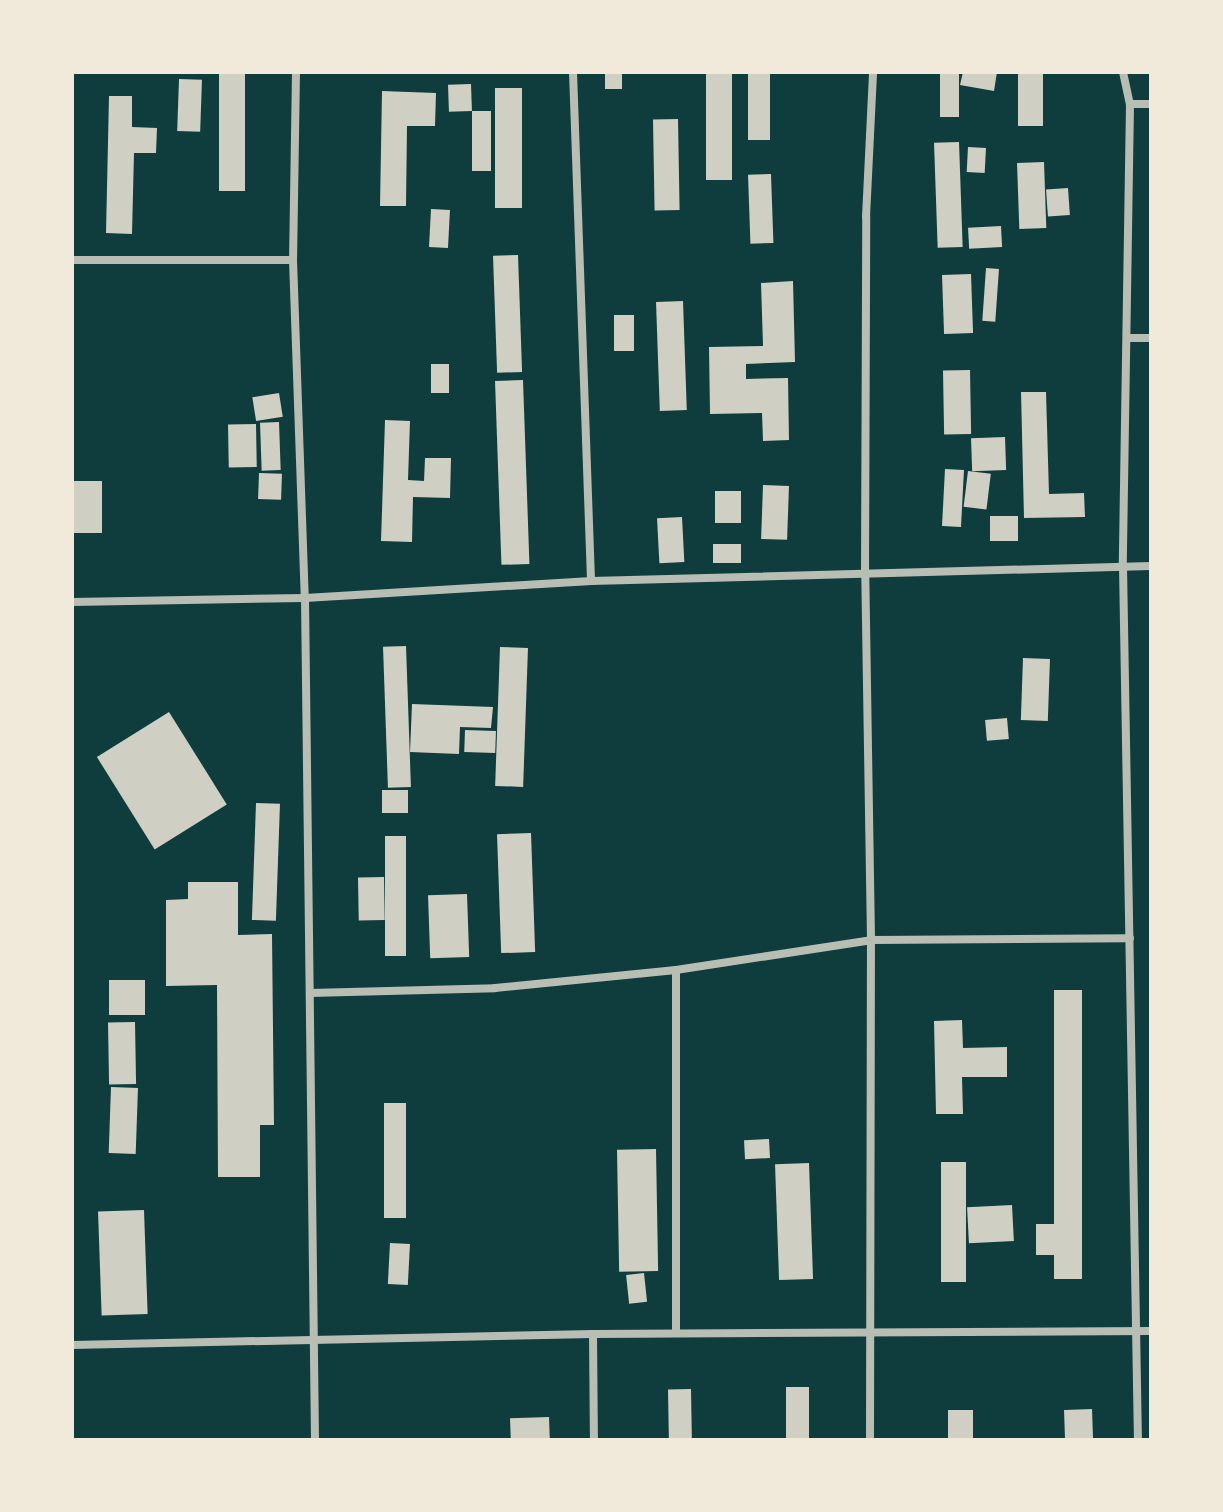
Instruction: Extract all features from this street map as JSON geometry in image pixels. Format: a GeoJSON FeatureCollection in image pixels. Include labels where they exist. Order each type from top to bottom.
{"type":"FeatureCollection","features":[{"type":"Feature","properties":{"kind":"street"},"geometry":{"type":"LineString","coordinates":[[296,72],[293,260],[305,598],[315,1440]]}},
{"type":"Feature","properties":{"kind":"street"},"geometry":{"type":"LineString","coordinates":[[573,72],[591,581]]}},
{"type":"Feature","properties":{"kind":"street"},"geometry":{"type":"LineString","coordinates":[[870,1440],[867,1332],[871,940],[865,575],[866,217],[873,72]]}},
{"type":"Feature","properties":{"kind":"street"},"geometry":{"type":"LineString","coordinates":[[1123,72],[1130,104],[1123,566],[1138,1440]]}},
{"type":"Feature","properties":{"kind":"street"},"geometry":{"type":"LineString","coordinates":[[1130,104],[1151,104]]}},
{"type":"Feature","properties":{"kind":"street"},"geometry":{"type":"LineString","coordinates":[[72,260],[293,260]]}},
{"type":"Feature","properties":{"kind":"street"},"geometry":{"type":"LineString","coordinates":[[1127,338],[1151,338]]}},
{"type":"Feature","properties":{"kind":"street"},"geometry":{"type":"LineString","coordinates":[[72,602],[305,598],[591,581],[1151,566]]}},
{"type":"Feature","properties":{"kind":"street"},"geometry":{"type":"LineString","coordinates":[[310,993],[495,988],[676,970],[871,940],[1130,938]]}},
{"type":"Feature","properties":{"kind":"street"},"geometry":{"type":"LineString","coordinates":[[676,970],[676,1333]]}},
{"type":"Feature","properties":{"kind":"street"},"geometry":{"type":"LineString","coordinates":[[72,1345],[593,1334],[1151,1331]]}},
{"type":"Feature","properties":{"kind":"street"},"geometry":{"type":"LineString","coordinates":[[593,1334],[594,1440]]}},
{"type":"Feature","properties":{"kind":"building"},"geometry":{"type":"Polygon","coordinates":[[[219,72],[245,72],[245,191],[219,191],[219,72]]]}},
{"type":"Feature","properties":{"kind":"building"},"geometry":{"type":"Polygon","coordinates":[[[605,72],[622,72],[622,89],[605,89],[605,72]]]}},
{"type":"Feature","properties":{"kind":"building"},"geometry":{"type":"Polygon","coordinates":[[[706,72],[732,72],[732,180],[706,180],[706,72]]]}},
{"type":"Feature","properties":{"kind":"building"},"geometry":{"type":"Polygon","coordinates":[[[748,72],[770,72],[770,140],[748,140],[748,72]]]}},
{"type":"Feature","properties":{"kind":"building"},"geometry":{"type":"Polygon","coordinates":[[[940,72],[959,72],[959,117],[940,117],[940,72]]]}},
{"type":"Feature","properties":{"kind":"building"},"geometry":{"type":"Polygon","coordinates":[[[963,72],[997,72],[994,91],[960,85],[963,72]]]}},
{"type":"Feature","properties":{"kind":"building"},"geometry":{"type":"Polygon","coordinates":[[[1018,72],[1043,72],[1043,126],[1018,126],[1018,72]]]}},
{"type":"Feature","properties":{"kind":"building"},"geometry":{"type":"Polygon","coordinates":[[[179,79],[202,80],[200,132],[177,131],[179,79]]]}},
{"type":"Feature","properties":{"kind":"building"},"geometry":{"type":"Polygon","coordinates":[[[471,84],[472,111],[449,112],[448,85],[471,84]]]}},
{"type":"Feature","properties":{"kind":"building"},"geometry":{"type":"Polygon","coordinates":[[[495,88],[522,88],[522,208],[495,208],[495,88]]]}},
{"type":"Feature","properties":{"kind":"building"},"geometry":{"type":"Polygon","coordinates":[[[382,91],[436,93],[435,126],[407,126],[406,206],[380,206],[382,91]]]}},
{"type":"Feature","properties":{"kind":"building"},"geometry":{"type":"Polygon","coordinates":[[[109,96],[132,96],[132,127],[157,128],[156,153],[134,153],[132,234],[106,233],[109,96]]]}},
{"type":"Feature","properties":{"kind":"building"},"geometry":{"type":"Polygon","coordinates":[[[472,111],[491,111],[491,171],[472,171],[472,111]]]}},
{"type":"Feature","properties":{"kind":"building"},"geometry":{"type":"Polygon","coordinates":[[[653,119],[678,119],[680,210],[655,210],[653,119]]]}},
{"type":"Feature","properties":{"kind":"building"},"geometry":{"type":"Polygon","coordinates":[[[959,142],[963,247],[938,248],[934,143],[959,142]]]}},
{"type":"Feature","properties":{"kind":"building"},"geometry":{"type":"Polygon","coordinates":[[[968,147],[986,148],[985,173],[967,172],[968,147]]]}},
{"type":"Feature","properties":{"kind":"building"},"geometry":{"type":"Polygon","coordinates":[[[1044,162],[1046,228],[1019,229],[1017,163],[1044,162]]]}},
{"type":"Feature","properties":{"kind":"building"},"geometry":{"type":"Polygon","coordinates":[[[771,174],[773,243],[750,244],[748,175],[771,174]]]}},
{"type":"Feature","properties":{"kind":"building"},"geometry":{"type":"Polygon","coordinates":[[[1068,188],[1070,215],[1048,216],[1046,190],[1068,188]]]}},
{"type":"Feature","properties":{"kind":"building"},"geometry":{"type":"Polygon","coordinates":[[[431,209],[450,210],[448,248],[429,247],[431,209]]]}},
{"type":"Feature","properties":{"kind":"building"},"geometry":{"type":"Polygon","coordinates":[[[1001,226],[1002,247],[969,249],[968,228],[1001,226]]]}},
{"type":"Feature","properties":{"kind":"building"},"geometry":{"type":"Polygon","coordinates":[[[518,255],[522,372],[497,373],[493,256],[518,255]]]}},
{"type":"Feature","properties":{"kind":"building"},"geometry":{"type":"Polygon","coordinates":[[[986,268],[999,269],[995,322],[982,321],[986,268]]]}},
{"type":"Feature","properties":{"kind":"building"},"geometry":{"type":"Polygon","coordinates":[[[971,274],[973,333],[944,334],[942,275],[971,274]]]}},
{"type":"Feature","properties":{"kind":"building"},"geometry":{"type":"Polygon","coordinates":[[[793,281],[795,362],[746,364],[746,379],[788,378],[789,440],[763,441],[762,413],[710,414],[709,347],[763,346],[761,283],[793,281]]]}},
{"type":"Feature","properties":{"kind":"building"},"geometry":{"type":"Polygon","coordinates":[[[683,301],[687,410],[660,411],[656,302],[683,301]]]}},
{"type":"Feature","properties":{"kind":"building"},"geometry":{"type":"Polygon","coordinates":[[[614,315],[634,315],[634,351],[614,351],[614,315]]]}},
{"type":"Feature","properties":{"kind":"building"},"geometry":{"type":"Polygon","coordinates":[[[431,364],[449,364],[449,393],[431,393],[431,364]]]}},
{"type":"Feature","properties":{"kind":"building"},"geometry":{"type":"Polygon","coordinates":[[[943,370],[970,370],[971,434],[944,434],[943,370]]]}},
{"type":"Feature","properties":{"kind":"building"},"geometry":{"type":"Polygon","coordinates":[[[523,380],[529,564],[501,565],[495,381],[523,380]]]}},
{"type":"Feature","properties":{"kind":"building"},"geometry":{"type":"Polygon","coordinates":[[[1021,392],[1046,392],[1049,494],[1084,493],[1085,517],[1024,518],[1021,392]]]}},
{"type":"Feature","properties":{"kind":"building"},"geometry":{"type":"Polygon","coordinates":[[[279,393],[283,417],[256,421],[252,397],[279,393]]]}},
{"type":"Feature","properties":{"kind":"building"},"geometry":{"type":"Polygon","coordinates":[[[385,420],[410,421],[408,480],[424,481],[425,458],[451,458],[450,498],[413,497],[412,542],[381,541],[385,420]]]}},
{"type":"Feature","properties":{"kind":"building"},"geometry":{"type":"Polygon","coordinates":[[[279,422],[281,470],[262,471],[260,423],[279,422]]]}},
{"type":"Feature","properties":{"kind":"building"},"geometry":{"type":"Polygon","coordinates":[[[228,424],[256,424],[257,467],[229,467],[228,424]]]}},
{"type":"Feature","properties":{"kind":"building"},"geometry":{"type":"Polygon","coordinates":[[[1005,437],[1006,470],[972,471],[971,438],[1005,437]]]}},
{"type":"Feature","properties":{"kind":"building"},"geometry":{"type":"Polygon","coordinates":[[[945,469],[964,470],[961,527],[942,526],[945,469]]]}},
{"type":"Feature","properties":{"kind":"building"},"geometry":{"type":"Polygon","coordinates":[[[968,471],[991,474],[986,510],[964,507],[968,471]]]}},
{"type":"Feature","properties":{"kind":"building"},"geometry":{"type":"Polygon","coordinates":[[[259,473],[282,474],[281,500],[258,499],[259,473]]]}},
{"type":"Feature","properties":{"kind":"building"},"geometry":{"type":"Polygon","coordinates":[[[72,481],[102,481],[102,533],[72,533],[72,481]]]}},
{"type":"Feature","properties":{"kind":"building"},"geometry":{"type":"Polygon","coordinates":[[[763,485],[789,486],[787,540],[761,539],[763,485]]]}},
{"type":"Feature","properties":{"kind":"building"},"geometry":{"type":"Polygon","coordinates":[[[715,491],[741,491],[741,523],[715,523],[715,491]]]}},
{"type":"Feature","properties":{"kind":"building"},"geometry":{"type":"Polygon","coordinates":[[[990,516],[1018,516],[1018,541],[990,541],[990,516]]]}},
{"type":"Feature","properties":{"kind":"building"},"geometry":{"type":"Polygon","coordinates":[[[682,517],[684,562],[659,563],[657,518],[682,517]]]}},
{"type":"Feature","properties":{"kind":"building"},"geometry":{"type":"Polygon","coordinates":[[[713,544],[741,544],[741,563],[713,563],[713,544]]]}},
{"type":"Feature","properties":{"kind":"building"},"geometry":{"type":"Polygon","coordinates":[[[406,646],[411,787],[388,788],[383,647],[406,646]]]}},
{"type":"Feature","properties":{"kind":"building"},"geometry":{"type":"Polygon","coordinates":[[[500,647],[528,648],[523,787],[495,786],[500,647]]]}},
{"type":"Feature","properties":{"kind":"building"},"geometry":{"type":"Polygon","coordinates":[[[1023,658],[1050,659],[1048,721],[1021,720],[1023,658]]]}},
{"type":"Feature","properties":{"kind":"building"},"geometry":{"type":"Polygon","coordinates":[[[412,704],[493,707],[491,728],[460,727],[459,754],[410,752],[412,704]]]}},
{"type":"Feature","properties":{"kind":"building"},"geometry":{"type":"Polygon","coordinates":[[[169,712],[227,804],[155,849],[97,757],[169,712]]]}},
{"type":"Feature","properties":{"kind":"building"},"geometry":{"type":"Polygon","coordinates":[[[1007,718],[1009,739],[987,741],[985,720],[1007,718]]]}},
{"type":"Feature","properties":{"kind":"building"},"geometry":{"type":"Polygon","coordinates":[[[465,730],[496,731],[495,753],[464,752],[465,730]]]}},
{"type":"Feature","properties":{"kind":"building"},"geometry":{"type":"Polygon","coordinates":[[[382,790],[408,790],[408,813],[382,813],[382,790]]]}},
{"type":"Feature","properties":{"kind":"building"},"geometry":{"type":"Polygon","coordinates":[[[256,803],[280,804],[276,921],[252,920],[256,803]]]}},
{"type":"Feature","properties":{"kind":"building"},"geometry":{"type":"Polygon","coordinates":[[[531,833],[535,952],[501,953],[497,834],[531,833]]]}},
{"type":"Feature","properties":{"kind":"building"},"geometry":{"type":"Polygon","coordinates":[[[385,836],[406,836],[406,956],[385,956],[385,836]]]}},
{"type":"Feature","properties":{"kind":"building"},"geometry":{"type":"Polygon","coordinates":[[[358,877],[384,877],[385,920],[359,920],[358,877]]]}},
{"type":"Feature","properties":{"kind":"building"},"geometry":{"type":"Polygon","coordinates":[[[188,882],[238,882],[238,935],[272,934],[274,1125],[260,1125],[260,1177],[218,1177],[217,985],[166,986],[166,900],[188,899],[188,882]]]}},
{"type":"Feature","properties":{"kind":"building"},"geometry":{"type":"Polygon","coordinates":[[[467,894],[469,957],[430,958],[428,895],[467,894]]]}},
{"type":"Feature","properties":{"kind":"building"},"geometry":{"type":"Polygon","coordinates":[[[109,980],[145,980],[145,1015],[109,1015],[109,980]]]}},
{"type":"Feature","properties":{"kind":"building"},"geometry":{"type":"Polygon","coordinates":[[[1054,990],[1082,990],[1082,1279],[1054,1279],[1054,990]]]}},
{"type":"Feature","properties":{"kind":"building"},"geometry":{"type":"Polygon","coordinates":[[[962,1020],[963,1048],[1007,1047],[1007,1077],[962,1077],[963,1114],[936,1114],[934,1021],[962,1020]]]}},
{"type":"Feature","properties":{"kind":"building"},"geometry":{"type":"Polygon","coordinates":[[[108,1022],[135,1022],[136,1084],[109,1084],[108,1022]]]}},
{"type":"Feature","properties":{"kind":"building"},"geometry":{"type":"Polygon","coordinates":[[[111,1087],[138,1088],[136,1154],[109,1153],[111,1087]]]}},
{"type":"Feature","properties":{"kind":"building"},"geometry":{"type":"Polygon","coordinates":[[[384,1103],[406,1103],[406,1218],[384,1218],[384,1103]]]}},
{"type":"Feature","properties":{"kind":"building"},"geometry":{"type":"Polygon","coordinates":[[[769,1139],[770,1158],[745,1159],[744,1140],[769,1139]]]}},
{"type":"Feature","properties":{"kind":"building"},"geometry":{"type":"Polygon","coordinates":[[[656,1149],[658,1271],[619,1272],[617,1150],[656,1149]]]}},
{"type":"Feature","properties":{"kind":"building"},"geometry":{"type":"Polygon","coordinates":[[[941,1162],[966,1162],[966,1282],[941,1282],[941,1162]]]}},
{"type":"Feature","properties":{"kind":"building"},"geometry":{"type":"Polygon","coordinates":[[[809,1163],[813,1279],[779,1280],[775,1164],[809,1163]]]}},
{"type":"Feature","properties":{"kind":"building"},"geometry":{"type":"Polygon","coordinates":[[[1012,1205],[1014,1241],[969,1243],[967,1207],[1012,1205]]]}},
{"type":"Feature","properties":{"kind":"building"},"geometry":{"type":"Polygon","coordinates":[[[144,1210],[148,1314],[102,1316],[98,1212],[144,1210]]]}},
{"type":"Feature","properties":{"kind":"building"},"geometry":{"type":"Polygon","coordinates":[[[1036,1224],[1054,1224],[1054,1255],[1036,1255],[1036,1224]]]}},
{"type":"Feature","properties":{"kind":"building"},"geometry":{"type":"Polygon","coordinates":[[[390,1243],[410,1244],[408,1285],[388,1284],[390,1243]]]}},
{"type":"Feature","properties":{"kind":"building"},"geometry":{"type":"Polygon","coordinates":[[[644,1273],[647,1302],[629,1304],[626,1275],[644,1273]]]}},
{"type":"Feature","properties":{"kind":"building"},"geometry":{"type":"Polygon","coordinates":[[[786,1387],[809,1387],[809,1440],[786,1440],[786,1387]]]}},
{"type":"Feature","properties":{"kind":"building"},"geometry":{"type":"Polygon","coordinates":[[[668,1389],[691,1389],[692,1440],[669,1440],[668,1389]]]}},
{"type":"Feature","properties":{"kind":"building"},"geometry":{"type":"Polygon","coordinates":[[[1092,1409],[1093,1440],[1065,1440],[1064,1410],[1092,1409]]]}},
{"type":"Feature","properties":{"kind":"building"},"geometry":{"type":"Polygon","coordinates":[[[948,1410],[973,1410],[973,1440],[948,1440],[948,1410]]]}},
{"type":"Feature","properties":{"kind":"building"},"geometry":{"type":"Polygon","coordinates":[[[549,1417],[550,1440],[511,1440],[510,1418],[549,1417]]]}}]}
